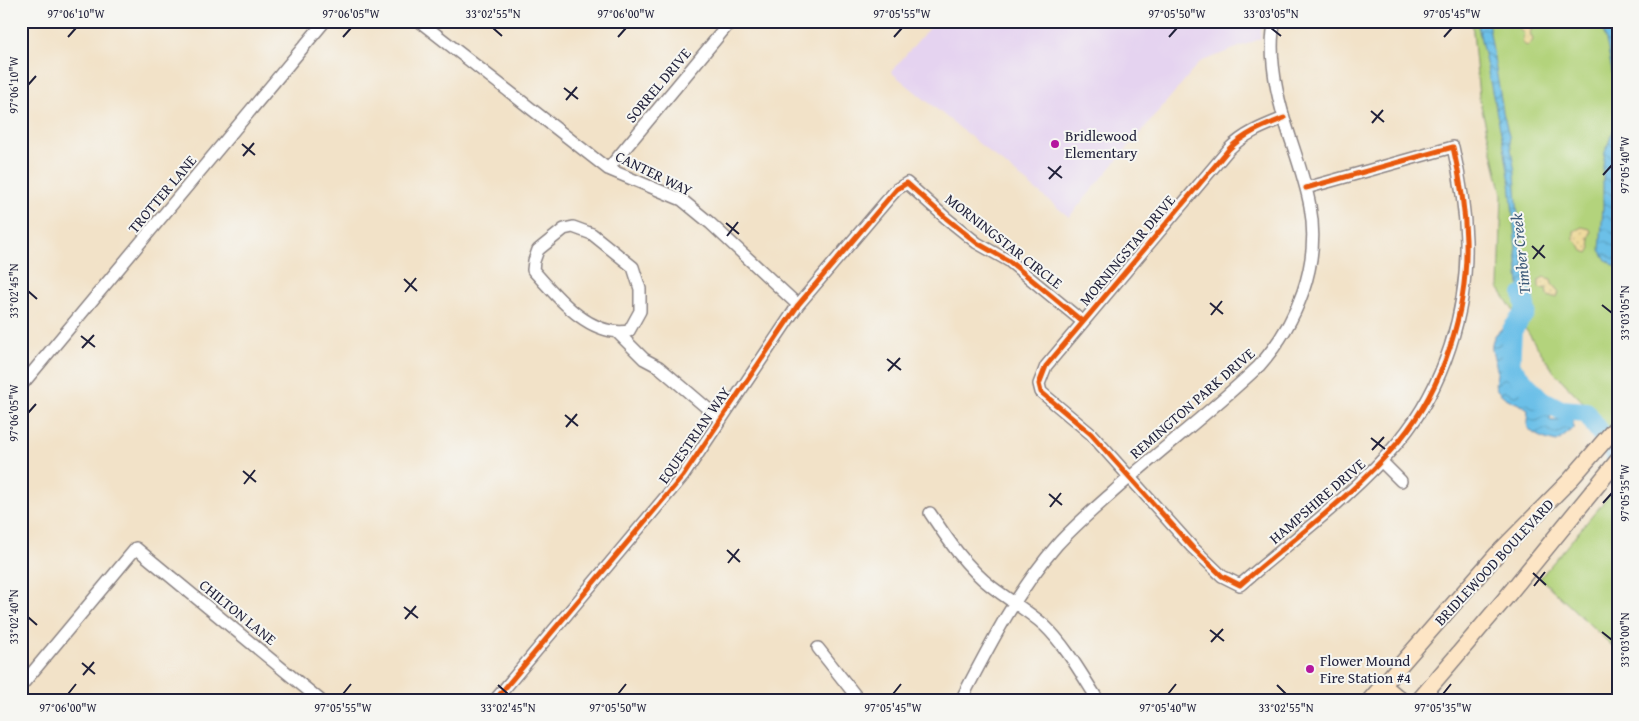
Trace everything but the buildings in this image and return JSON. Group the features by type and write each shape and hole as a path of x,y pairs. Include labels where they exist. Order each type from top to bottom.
{"main road":[{"name":"BRIDLEWOOD BOULEVARD","path":"1370,700 1506,544 1584,464 1618,425"},
{"name":"BRIDLEWOOD BOULEVARD","path":"1419,700 1504,600 1618,460"},
{"path":"1383,685 1401,700"}],"street":[{"name":"TROTTER LANE","path":"21,386 325,21"},
{"name":"CANTER WAY","path":"419,21 608,169 682,200 710,223 798,305"},
{"name":"SORREL DRIVE","path":"608,169 731,21"},
{"name":"REMINGTON PARK DRIVE","path":"961,700 998,629 1043,562 1057,545 1130,478 1242,382 1274,350 1296,313 1308,277 1313,231 1306,188 1284,118 1274,75 1275,21"},
{"name":"MORNINGSTAR DRIVE","path":"1240,585 1222,576 1192,547 1090,434 1041,392 1039,384 1046,366 1236,143 1256,129 1284,118"},
{"name":"HAMPSHIRE DRIVE","path":"1240,585 1358,484 1400,439 1430,393 1454,334 1460,306 1466,241 1459,174 1453,147 1306,188"},
{"name":"MORNINGSTAR CIRCLE","path":"907,182 954,224 977,242 1009,261 1083,322"},
{"name":"EQUESTRIAN WAY","path":"495,700 683,476 798,305 889,198 907,182"},
{"path":"618,333 629,331 640,311 640,289 633,267 592,234 573,228 564,229 538,250 534,262 534,270 560,300 593,326 618,333 644,359 659,367 720,420"},
{"path":"1381,461 1401,481"},
{"path":"930,513 963,559 991,586 1044,626 1054,637 1077,667 1098,700"},
{"name":"CHILTON LANE","path":"21,686 136,548 320,700"},
{"path":"818,648 859,700"}],"shaded area":[{"name":"Bridlewood Elementary","path":"935,21 1262,21 1260,39 1200,62 1069,217 891,72"}],"green space":[{"path":"1472,21 1618,21 1618,438 1554,372 1499,289 1502,194 1479,97"},
{"path":"1618,485 1618,651 1540,578"}],"sand":[{"path":"1520,21 1531,21 1533,25 1530,33 1533,40 1527,46 1522,43 1524,34 1519,29"},
{"path":"1582,227 1590,229 1591,232 1589,237 1591,248 1588,253 1583,251 1574,240 1574,231"},
{"path":"1544,277 1551,279 1552,284 1559,292 1557,297 1550,297 1547,295 1546,288 1541,289 1539,287 1539,280"}],"water":[{"path":"1477,21 1488,21 1515,173 1519,234 1530,303 1527,312 1512,326 1522,373 1518,383 1523,393 1529,396 1533,397 1541,391 1553,400 1559,408 1550,417 1551,421 1570,417 1573,420 1573,429 1557,442 1533,433 1527,422 1528,409 1505,397 1495,386 1497,370 1492,351 1493,340 1501,329 1518,317 1522,312 1523,305 1520,296 1510,182"},
{"path":"1601,21 1618,21 1618,268 1606,260 1600,250 1603,166 1605,152 1616,123 1616,94"}],"waterway":[{"name":"Timber Creek","path":"1523,295 1526,311 1512,330 1510,367 1540,399 1561,410 1586,412 1618,458"}],"cycle path":[{"path":"1284,118 1248,134 1229,149 1046,366 1039,384 1041,392 1091,434 1192,547 1222,576 1240,585 1363,480 1399,441 1415,420 1441,372 1458,320 1463,293 1466,267 1466,240 1462,193 1453,147 1306,188"},
{"path":"495,700 683,476 798,305 897,189 907,183 977,243 1009,261 1083,322"}],"place":[{"name":"Bridlewood Elementary","path":"1055,144"},
{"name":"Flower Mound Fire Station #4","path":"1310,669"}]}
